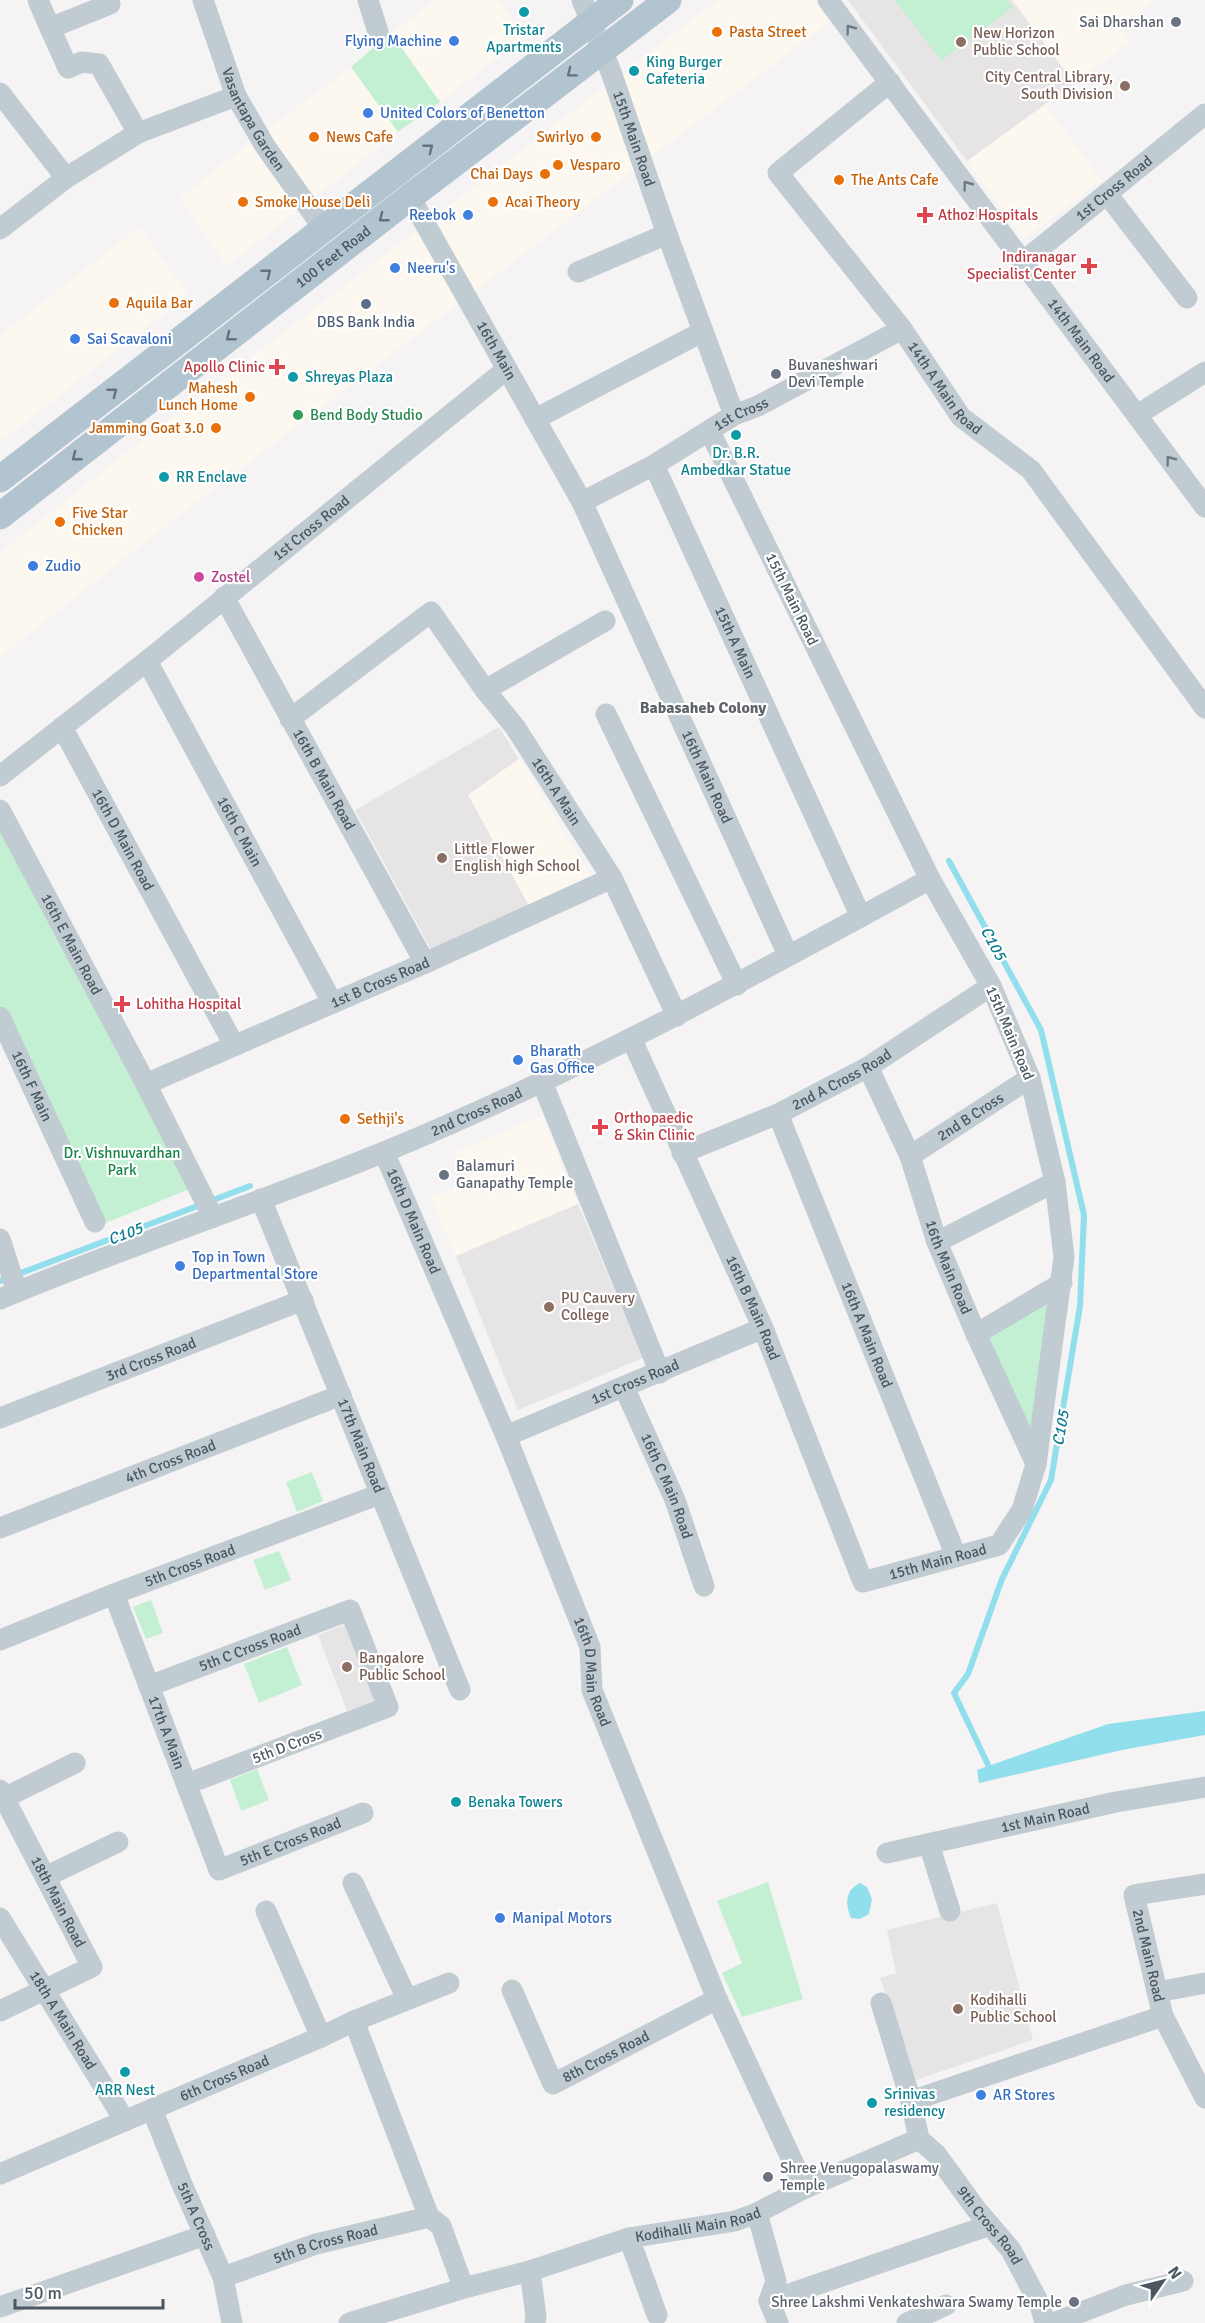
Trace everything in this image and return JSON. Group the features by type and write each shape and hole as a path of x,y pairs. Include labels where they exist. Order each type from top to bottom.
{"main road":[{"name":"100 Feet Road","path":"0,479 324,229 586,12 620,0"},
{"name":"100 Feet Road","path":"0,516 410,197 668,0"}],"street":[{"path":"38,0 68,68 82,62 99,64 138,133"},
{"name":"Vasantapa Garden","path":"203,0 236,96 265,146 324,229"},
{"path":"368,0 378,32"},
{"name":"14th Main Road","path":"828,0 1205,507"},
{"path":"50,28 110,4"},
{"name":"15th Main Road","path":"586,12 611,72 702,332 735,416"},
{"name":"14th A Main Road","path":"890,82 778,173 902,329 961,417 1031,470 1205,708"},
{"path":"0,93 66,178"},
{"path":"0,229 66,178 138,133 236,96"},
{"name":"1st Cross Road","path":"1023,262 1203,120"},
{"path":"1107,194 1187,298"},
{"name":"16th Main","path":"410,197 582,502"},
{"path":"578,272 667,234"},
{"name":"1st Cross","path":"582,502 654,465 735,416 902,329"},
{"path":"535,419 702,332"},
{"name":"1st Cross Road","path":"0,776 147,661 507,369"},
{"path":"1137,415 1205,372"},
{"name":"15th Main Road","path":"710,432 930,879 991,986 1030,1078 1055,1182 1064,1248 1062,1283 1036,1464 1022,1510 999,1545 863,1582"},
{"name":"15th A Main","path":"654,465 861,916"},
{"name":"16th Main Road","path":"582,502 788,955"},
{"name":"16th B Main Road","path":"224,597 425,963"},
{"name":"16th A Main","path":"290,719 431,612 485,690 514,726 612,878 677,1016"},
{"path":"485,690 605,621"},
{"name":"16th C Main","path":"147,661 332,1002"},
{"path":"606,714 736,985"},
{"name":"16th D Main Road","path":"62,727 234,1045"},
{"name":"16th E Main Road","path":"0,810 146,1084 210,1211"},
{"name":"1st B Cross Road","path":"146,1084 425,963 612,878"},
{"name":"2nd Cross Road","path":"11,1291 210,1211 261,1199 384,1152 542,1082 677,1016 930,879"},
{"name":"2nd A Cross Road","path":"682,1153 778,1114 868,1067 991,986"},
{"name":"16th F Main","path":"0,1017 95,1222"},
{"name":"16th B Main Road","path":"631,1038 763,1328 863,1582"},
{"name":"16th Main Road","path":"868,1067 910,1156 937,1242 976,1334 1036,1464"},
{"name":"2nd B Cross","path":"910,1156 1030,1078"},
{"path":"542,1082 660,1373"},
{"name":"16th A Main Road","path":"778,1114 956,1556"},
{"name":"16th D Main Road","path":"384,1152 506,1436 590,1647 592,1690 717,1999 804,2188"},
{"path":"937,1242 1055,1182"},
{"name":"17th Main Road","path":"261,1199 460,1690"},
{"path":"3,1246 11,1291"},
{"path":"976,1334 1062,1283"},
{"name":"3rd Cross Road","path":"0,1418 303,1300"},
{"name":"1st Cross Road","path":"506,1436 763,1328"},
{"name":"16th C Main Road","path":"624,1387 675,1500 704,1586"},
{"name":"4th Cross Road","path":"0,1528 341,1395"},
{"name":"5th Cross Road","path":"0,1640 114,1594 380,1494"},
{"name":"17th A Main","path":"114,1594 219,1870"},
{"name":"5th C Cross Road","path":"149,1686 350,1610 388,1707"},
{"name":"5th D Cross","path":"187,1784 388,1707"},
{"path":"2,1794 75,1762"},
{"name":"1st Main Road","path":"887,1853 1116,1802 1205,1787"},
{"name":"18th Main Road","path":"2,1794 92,1967 44,1989"},
{"name":"5th E Cross Road","path":"219,1870 363,1813"},
{"path":"45,1877 118,1842"},
{"path":"929,1844 950,1911"},
{"path":"353,1883 407,1999"},
{"name":"2nd Main Road","path":"1205,1884 1134,1895 1163,2016 1200,2078 1205,2098"},
{"path":"266,1911 321,2037"},
{"name":"18th A Main Road","path":"0,1918 125,2121"},
{"name":"6th Cross Road","path":"0,2174 321,2037 354,2020 449,1983"},
{"path":"1157,1992 1205,1983"},
{"path":"0,2011 44,1989"},
{"name":"8th Cross Road","path":"512,1990 553,2084 717,1999"},
{"path":"881,2003 911,2101 919,2139"},
{"path":"911,2101 1163,2016"},
{"path":"354,2020 429,2217 441,2226 461,2281 468,2287"},
{"name":"5th A Cross","path":"152,2109 223,2277 232,2323"},
{"name":"Kodihalli Main Road","path":"349,2323 530,2271 629,2238 735,2221 757,2213 804,2188 919,2139"},
{"name":"9th Cross Road","path":"919,2139 936,2154 1011,2250 1040,2306 1045,2323"},
{"path":"757,2213 776,2281 769,2301 778,2323"},
{"name":"5th B Cross Road","path":"223,2277 316,2244 429,2217"},
{"path":"769,2301 990,2225"},
{"path":"0,2307 205,2235"},
{"path":"629,2238 657,2315"},
{"path":"530,2271 535,2323"},
{"path":"1053,2323 1126,2295 1183,2281"},
{"path":"907,2323 946,2305"}],"shaded area":[{"path":"436,0 498,0 524,36 440,102 391,33"},
{"path":"718,0 814,0 830,21 165,526 0,657 0,553 116,461"},
{"name":"New Horizon Public School","path":"848,0 1012,0 1074,83 967,161"},
{"path":"1012,0 1156,0 1119,27 1130,42 1074,83"},
{"path":"351,67 398,132 227,266 180,198"},
{"path":"1045,105 1101,180 1023,239 967,161"},
{"path":"139,227 188,295 0,442 0,336"},
{"name":"Little Flower English high School","path":"499,727 519,759 468,795 529,906 432,951 355,810"},
{"path":"519,759 592,877 529,906 468,795"},
{"path":"541,1116 578,1204 456,1256 431,1198 469,1182 456,1152"},
{"name":"PU Cauvery College","path":"578,1204 643,1358 518,1410 456,1256"},
{"name":"Bangalore Public School","path":"346,1624 376,1700 347,1711 318,1635"},
{"name":"Kodihalli Public School","path":"997,1903 1033,2040 916,2080 880,1978 896,1973 887,1930"}],"green space":[{"path":"895,0 1007,0 1013,7 941,61"},
{"path":"391,33 440,102 398,132 351,67"},
{"name":"Dr. Vishnuvardhan Park","path":"0,823 190,1189 98,1226 0,1004"},
{"path":"1051,1298 1029,1451 982,1338"},
{"path":"312,1472 323,1501 297,1512 286,1482"},
{"path":"279,1551 291,1580 265,1590 253,1560"},
{"path":"151,1600 163,1633 146,1639 133,1607"},
{"path":"287,1647 302,1685 259,1703 244,1664"},
{"path":"257,1769 269,1800 241,1811 230,1780"},
{"path":"768,1882 803,1999 742,2017 722,1973 742,1963 717,1901"}],"water":[{"path":"1205,1711 1205,1735 1122,1750 979,1783 977,1770 1108,1724"},
{"path":"860,1883 867,1887 872,1899 869,1914 860,1919 851,1918 848,1908 849,1893"}],"waterway":[{"name":"C105","path":"949,861 1041,1030 1084,1215 1080,1306 1051,1480 1002,1579 968,1674 954,1693 991,1771"},
{"name":"C105","path":"0,1281 250,1186"}],"place":[{"name":"Tristar Apartments","path":"524,12"},
{"name":"Sai Dharshan","path":"1176,22"},
{"name":"Pasta Street","path":"717,32"},
{"name":"Flying Machine","path":"454,41"},
{"name":"New Horizon Public School","path":"961,42"},
{"name":"King Burger Cafeteria","path":"634,71"},
{"name":"City Central Library, South Division","path":"1125,86"},
{"name":"United Colors of Benetton","path":"368,113"},
{"name":"News Cafe","path":"314,137"},
{"name":"Swirlyo","path":"596,137"},
{"name":"Vesparo","path":"558,165"},
{"name":"Chai Days","path":"545,174"},
{"name":"The Ants Cafe","path":"839,180"},
{"name":"Smoke House Deli","path":"243,202"},
{"name":"Acai Theory","path":"493,202"},
{"name":"Reebok","path":"468,215"},
{"name":"Athoz Hospitals","path":"925,215"},
{"name":"Indiranagar Specialist Center","path":"1089,266"},
{"name":"Neeru's","path":"395,268"},
{"name":"Aquila Bar","path":"114,303"},
{"name":"DBS Bank India","path":"366,304"},
{"name":"Sai Scavaloni","path":"75,339"},
{"name":"Apollo Clinic","path":"277,367"},
{"name":"Buvaneshwari Devi Temple","path":"776,374"},
{"name":"Shreyas Plaza","path":"293,377"},
{"name":"Mahesh Lunch Home","path":"250,397"},
{"name":"Bend Body Studio","path":"298,415"},
{"name":"Jamming Goat 3.0","path":"216,428"},
{"name":"Dr. B.R. Ambedkar Statue","path":"736,435"},
{"name":"RR Enclave","path":"164,477"},
{"name":"Five Star Chicken","path":"60,522"},
{"name":"Zudio","path":"33,566"},
{"name":"Zostel","path":"199,577"},
{"name":"Little Flower English high School","path":"442,858"},
{"name":"Lohitha Hospital","path":"122,1004"},
{"name":"Bharath Gas Office","path":"518,1060"},
{"name":"Sethji's","path":"345,1119"},
{"name":"Orthopaedic & Skin Clinic","path":"600,1127"},
{"name":"Balamuri Ganapathy Temple","path":"444,1175"},
{"name":"Top in Town Departmental Store","path":"180,1266"},
{"name":"PU Cauvery College","path":"549,1307"},
{"name":"Bangalore Public School","path":"347,1667"},
{"name":"Benaka Towers","path":"456,1802"},
{"name":"Manipal Motors","path":"500,1918"},
{"name":"Kodihalli Public School","path":"958,2009"},
{"name":"ARR Nest","path":"125,2072"},
{"name":"AR Stores","path":"981,2095"},
{"name":"Srinivas residency","path":"872,2103"},
{"name":"Shree Venugopalaswamy Temple","path":"768,2177"},
{"name":"Shree Lakshmi Venkateshwara Swamy Temple","path":"1074,2302"}],"district":[{"name":"Babasaheb Colony","path":"703,707"}]}
